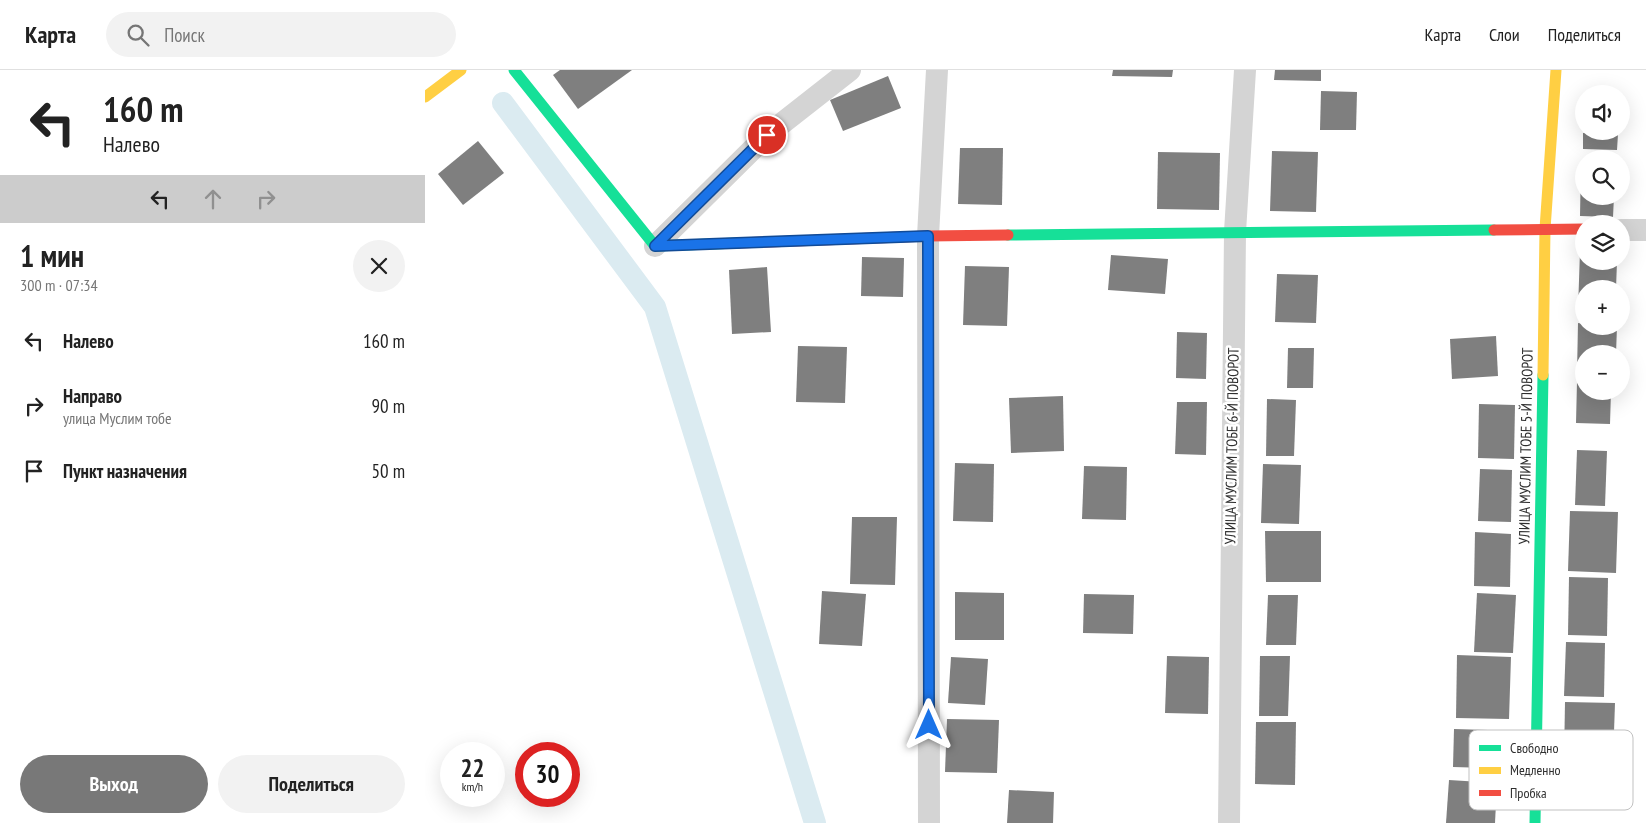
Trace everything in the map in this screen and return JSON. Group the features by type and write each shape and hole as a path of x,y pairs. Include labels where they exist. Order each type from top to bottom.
{"street":[{"path":"425,97 461,70"},
{"path":"514,70 655,246"},
{"path":"655,246 767,135 850,70"},
{"path":"929,823 928,236 937,70"},
{"name":"УЛИЦА МУСЛИМ ТОБЕ 6-Й ПОВОРОТ","path":"1229,823 1235,232 1245,70"},
{"name":"УЛИЦА МУСЛИМ ТОБЕ 5-Й ПОВОРОТ","path":"1537,730 1545,229 1556,70"},
{"path":"655,246 928,236 1575,229"},
{"path":"1630,230 1646,230"},
{"name":"УЛИЦА МУСЛИМ ТОБЕ 5-Й ПОВОРОТ","path":"1535,810 1535,823"}],"building":[{"path":"560,70 632,70 578,109 553,75"},
{"path":"1113,70 1173,70 1172,77 1112,76"},
{"path":"1275,70 1321,70 1321,81 1274,80"},
{"path":"888,76 901,108 843,131 830,100"},
{"path":"1321,91 1357,92 1356,130 1320,130"},
{"path":"1583,140 1618,140 1617,150 1583,149"},
{"path":"478,141 504,173 463,205 438,174"},
{"path":"960,148 1003,148 1002,205 958,204"},
{"path":"1272,151 1318,152 1316,212 1270,211"},
{"path":"1158,152 1220,153 1219,210 1157,209"},
{"path":"1580,205 1614,205 1613,215 1580,215"},
{"path":"1111,255 1168,259 1165,294 1108,290"},
{"path":"862,257 904,258 903,297 861,296"},
{"path":"965,266 1009,267 1007,326 963,325"},
{"path":"767,267 771,332 732,334 729,270"},
{"path":"1579,270 1617,270 1616,280 1579,280"},
{"path":"1277,274 1318,275 1316,323 1275,322"},
{"path":"1177,332 1207,333 1206,379 1176,378"},
{"path":"1578,335 1617,335 1616,345 1578,345"},
{"path":"1496,336 1498,376 1452,379 1450,339"},
{"path":"798,346 847,347 845,403 796,402"},
{"path":"1288,348 1314,348 1313,388 1287,388"},
{"path":"1063,396 1064,451 1011,453 1009,398"},
{"path":"1267,399 1296,400 1294,456 1266,456"},
{"path":"1577,400 1611,400 1610,424 1576,423"},
{"path":"1177,402 1207,402 1206,455 1175,454"},
{"path":"1479,404 1515,405 1514,459 1478,458"},
{"path":"1577,450 1607,451 1605,506 1575,505"},
{"path":"955,463 994,464 993,522 953,521"},
{"path":"1263,464 1301,465 1299,524 1261,523"},
{"path":"1084,466 1127,467 1126,520 1082,519"},
{"path":"1480,469 1512,470 1511,522 1478,521"},
{"path":"1570,511 1618,512 1616,573 1568,571"},
{"path":"852,517 897,517 895,585 850,584"},
{"path":"1265,531 1321,531 1321,582 1266,582"},
{"path":"1475,532 1511,534 1510,587 1474,586"},
{"path":"1569,577 1608,578 1607,636 1568,635"},
{"path":"822,591 866,594 862,646 819,644"},
{"path":"955,592 1004,593 1004,640 955,640"},
{"path":"1477,593 1516,595 1513,653 1474,652"},
{"path":"1084,594 1134,595 1133,634 1083,633"},
{"path":"1268,595 1298,595 1296,645 1266,645"},
{"path":"1566,642 1605,643 1604,697 1564,696"},
{"path":"1457,655 1511,657 1509,719 1456,718"},
{"path":"1167,656 1209,657 1208,714 1165,713"},
{"path":"1260,656 1290,656 1288,716 1259,716"},
{"path":"951,657 988,659 985,705 948,703"},
{"path":"1565,702 1615,703 1614,730 1565,730"},
{"path":"947,719 999,720 997,773 945,772"},
{"path":"1256,722 1296,722 1295,785 1255,784"},
{"path":"1454,729 1488,730 1469,730 1469,767 1453,767"},
{"path":"1449,780 1469,781 1469,810 1496,810 1495,823 1446,823"},
{"path":"1009,790 1054,792 1053,823 1007,823"}],"waterway":[{"path":"503,103 655,307 815,823"}],"traffic: fast":[{"path":"514,70 655,246 739,243"},
{"path":"1008,235 1494,230"},
{"path":"1537,730 1543,375"},
{"path":"1535,810 1535,823"}],"traffic: slow":[{"path":"425,97 461,70"},
{"path":"1543,375 1545,229 1556,70"}],"traffic: jam":[{"path":"1494,230 1575,229"},
{"path":"739,243 1008,235"}],"route":[{"path":"767,135 655,246 928,236 929,725"}]}
